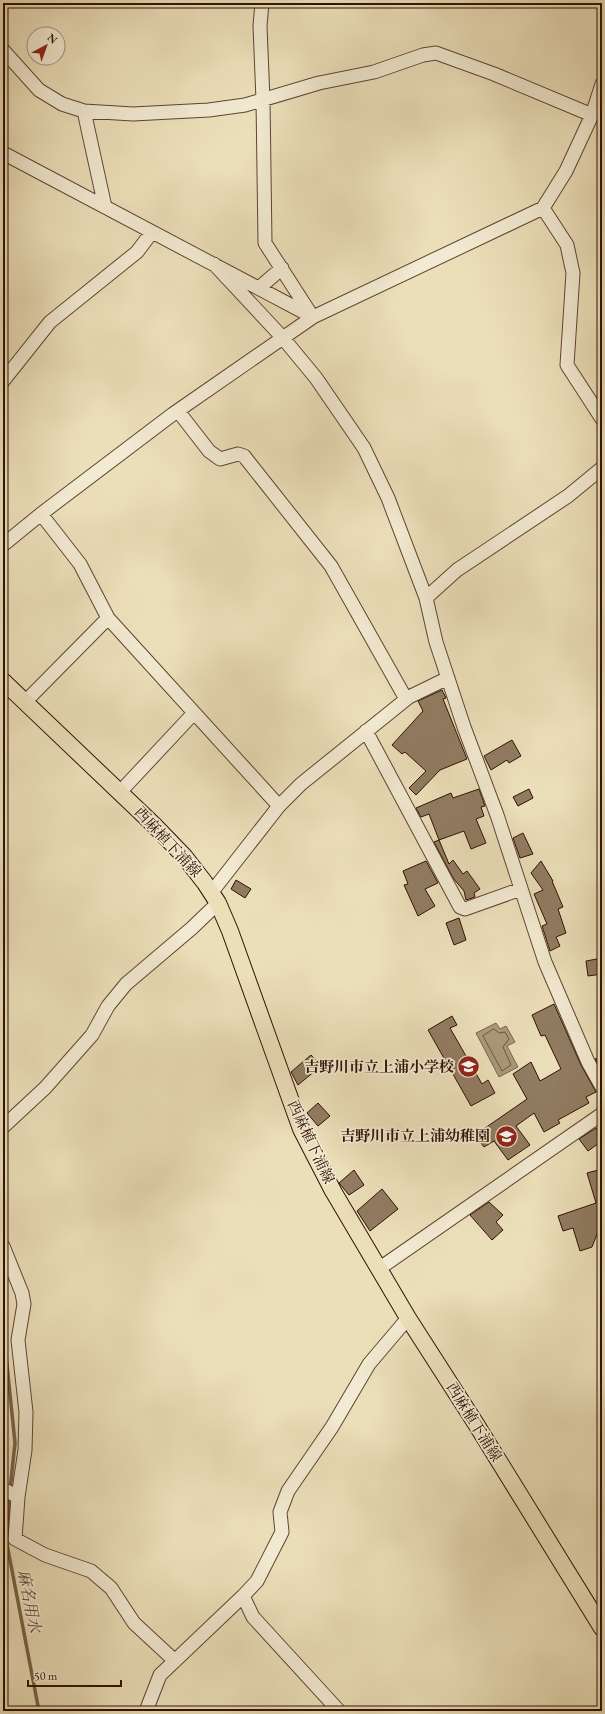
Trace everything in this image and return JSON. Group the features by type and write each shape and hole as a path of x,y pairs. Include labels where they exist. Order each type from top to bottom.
{"main road":[{"name":"西麻植下浦線","path":"3,681 120,792 184,856 215,898 230,931 301,1129 333,1191 380,1268 408,1318 476,1424 602,1628"}],"street":[{"path":"262,3 260,26 263,100 265,243 313,317"},
{"path":"3,50 39,90 62,104 84,112 133,114 209,110 245,105 319,82 374,72 423,54 436,53 596,111"},
{"path":"3,545 41,514 178,411 313,317 543,208 566,171 596,111 602,84"},
{"path":"84,112 105,207"},
{"path":"3,153 313,317"},
{"path":"543,208 567,245 572,273 567,365 602,419"},
{"path":"3,381 50,322 137,252 152,232"},
{"path":"214,264 283,338 316,378 364,448 388,498 426,598 436,642 464,726 497,815 548,970 588,1062 602,1087"},
{"path":"259,288 282,268"},
{"path":"178,411 209,451 220,459 238,454 244,456 270,488 331,566 406,699"},
{"path":"426,598 457,570 568,496 602,468"},
{"path":"41,514 80,564 108,618 278,806"},
{"path":"25,702 108,618"},
{"path":"3,1127 45,1088 92,1035 108,1006 126,984 192,928 215,898 278,806 301,784 406,699 448,678"},
{"path":"120,792 194,714"},
{"path":"366,731 460,907 465,909 521,889"},
{"path":"380,1268 602,1114"},
{"path":"3,1246 22,1293 24,1304 18,1340 26,1412 26,1427 25,1450 18,1497 15,1539 45,1555 91,1571 111,1588 134,1623 175,1661"},
{"path":"146,1711 160,1675 257,1581 282,1532 280,1512 288,1492 332,1426 369,1364 408,1318"},
{"path":"3,1489 18,1497"},
{"path":"243,1596 253,1617 339,1711"}],"water":[{"path":"496,1023 500,1029 506,1026 515,1042 507,1046 518,1067 499,1077 476,1033"}],"building":[{"path":"442,690 446,698 443,699 467,759 440,770 416,795 409,788 426,771 405,752 402,754 392,745 423,711 418,701"},
{"path":"512,740 521,756 509,763 507,760 491,770 484,756"},
{"path":"479,789 485,806 481,807 484,816 476,819 486,843 471,849 464,831 439,840 429,814 421,817 416,808 451,793 453,798"},
{"path":"529,789 533,798 518,806 513,797"},
{"path":"523,833 533,854 520,858 513,838"},
{"path":"439,840 449,864 453,860 463,874 467,871 480,889 474,893 475,897 466,900 464,891 453,878 434,842"},
{"path":"426,861 438,883 425,889 435,906 418,916 404,885 408,884 403,871"},
{"path":"541,861 553,881 563,907 558,909 566,933 556,937 560,946 550,951 542,926 547,924 534,894 543,890 531,873"},
{"path":"236,880 251,889 245,898 231,889"},
{"path":"459,918 466,940 454,945 446,923"},
{"path":"602,958 602,974 588,976 586,961"},
{"path":"554,1004 581,1065 596,1092 586,1097 589,1103 558,1120 560,1123 544,1132 534,1113 516,1126 530,1145 508,1160 494,1141 484,1147 475,1135 527,1099 513,1074 531,1062 540,1081 561,1069 545,1035 541,1036 532,1015"},
{"path":"452,1016 457,1025 450,1028 482,1084 488,1080 495,1093 471,1106 428,1030"},
{"path":"311,1055 321,1066 298,1085 291,1072"},
{"path":"602,1056 602,1071 595,1059"},
{"path":"318,1103 330,1116 318,1126 307,1113"},
{"path":"596,1128 602,1137 602,1141 588,1151 579,1139"},
{"path":"602,1169 602,1221 592,1247 580,1251 573,1228 563,1231 558,1216 596,1203 587,1173"},
{"path":"354,1170 364,1185 349,1195 339,1183"},
{"path":"382,1189 398,1209 370,1231 357,1211"},
{"path":"489,1202 503,1215 496,1222 503,1230 492,1240 470,1215"}],"waterway":[{"name":"麻名用水","path":"3,1326 15,1443 10,1490"},
{"name":"麻名用水","path":"10,1496 6,1539 38,1706 41,1711"}],"place":[{"name":"吉野川市立上浦小学校","path":"469,1067"},
{"name":"吉野川市立上浦幼稚園","path":"506,1136"}]}
